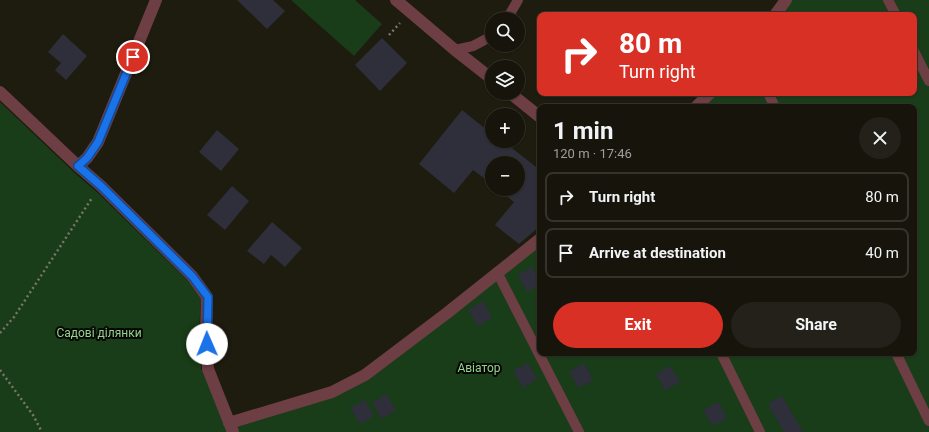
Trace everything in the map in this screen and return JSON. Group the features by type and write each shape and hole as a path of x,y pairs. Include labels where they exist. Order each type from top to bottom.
{"street":[{"path":"78,166 87,158 98,142 156,0"},
{"path":"396,0 485,74"},
{"path":"777,12 786,0"},
{"path":"0,92 101,186 192,276 208,297 206,332 208,369 231,428 332,392 365,375 447,313 537,241"},
{"path":"699,104 707,96"},
{"path":"519,100 537,115"}],"lane":[{"path":"512,12 518,0"},
{"path":"888,0 894,12"},
{"path":"455,50 473,46 485,40"},
{"path":"917,57 929,81"},
{"path":"497,272 537,350"},
{"path":"540,356 579,432"},
{"path":"722,356 760,432"},
{"path":"897,356 929,421"}],"path":[{"path":"0,333 14,317 101,186"},
{"path":"0,370 33,415 42,432"}],"green space":[{"path":"291,0 355,0 382,24 354,56"},
{"path":"786,0 929,0 929,432 0,432 0,102 98,193 188,281 201,299 199,331 201,370 208,369 229,423 332,392 537,241 537,356 917,356 917,104 699,104 707,96 917,96 917,12 777,12"}],"building":[{"path":"237,0 273,0 285,11 267,29"},
{"path":"63,34 87,56 66,80 55,70 61,63 48,52"},
{"path":"382,38 407,63 380,91 355,65"},
{"path":"462,110 485,128 485,148 512,148 522,156 485,156 485,179 473,170 454,193 419,164"},
{"path":"217,130 239,149 221,171 199,152"},
{"path":"525,158 537,168 537,229 519,244 495,225 514,202 507,196 525,196"},
{"path":"232,186 249,201 225,230 207,215"},
{"path":"272,222 302,248 285,267 271,255 264,264 247,251"},
{"path":"532,267 537,276 537,286 527,292 518,275"},
{"path":"483,301 492,318 478,326 468,310"},
{"path":"528,363 537,379 523,388 513,371"},
{"path":"584,363 593,380 579,388 569,372"},
{"path":"670,366 680,382 665,390 656,374"},
{"path":"386,394 396,410 382,419 372,403"},
{"path":"782,396 803,432 784,432 768,404"},
{"path":"365,400 374,416 360,424 350,408"},
{"path":"718,402 727,418 713,426 703,410"}],"route":[{"path":"133,57 98,142 87,158 78,166 101,186 192,276 208,297 206,332 207,344"}],"park label":[{"name":"Садові ділянки","path":"99,333"},
{"name":"Авіатор","path":"479,368"}]}
